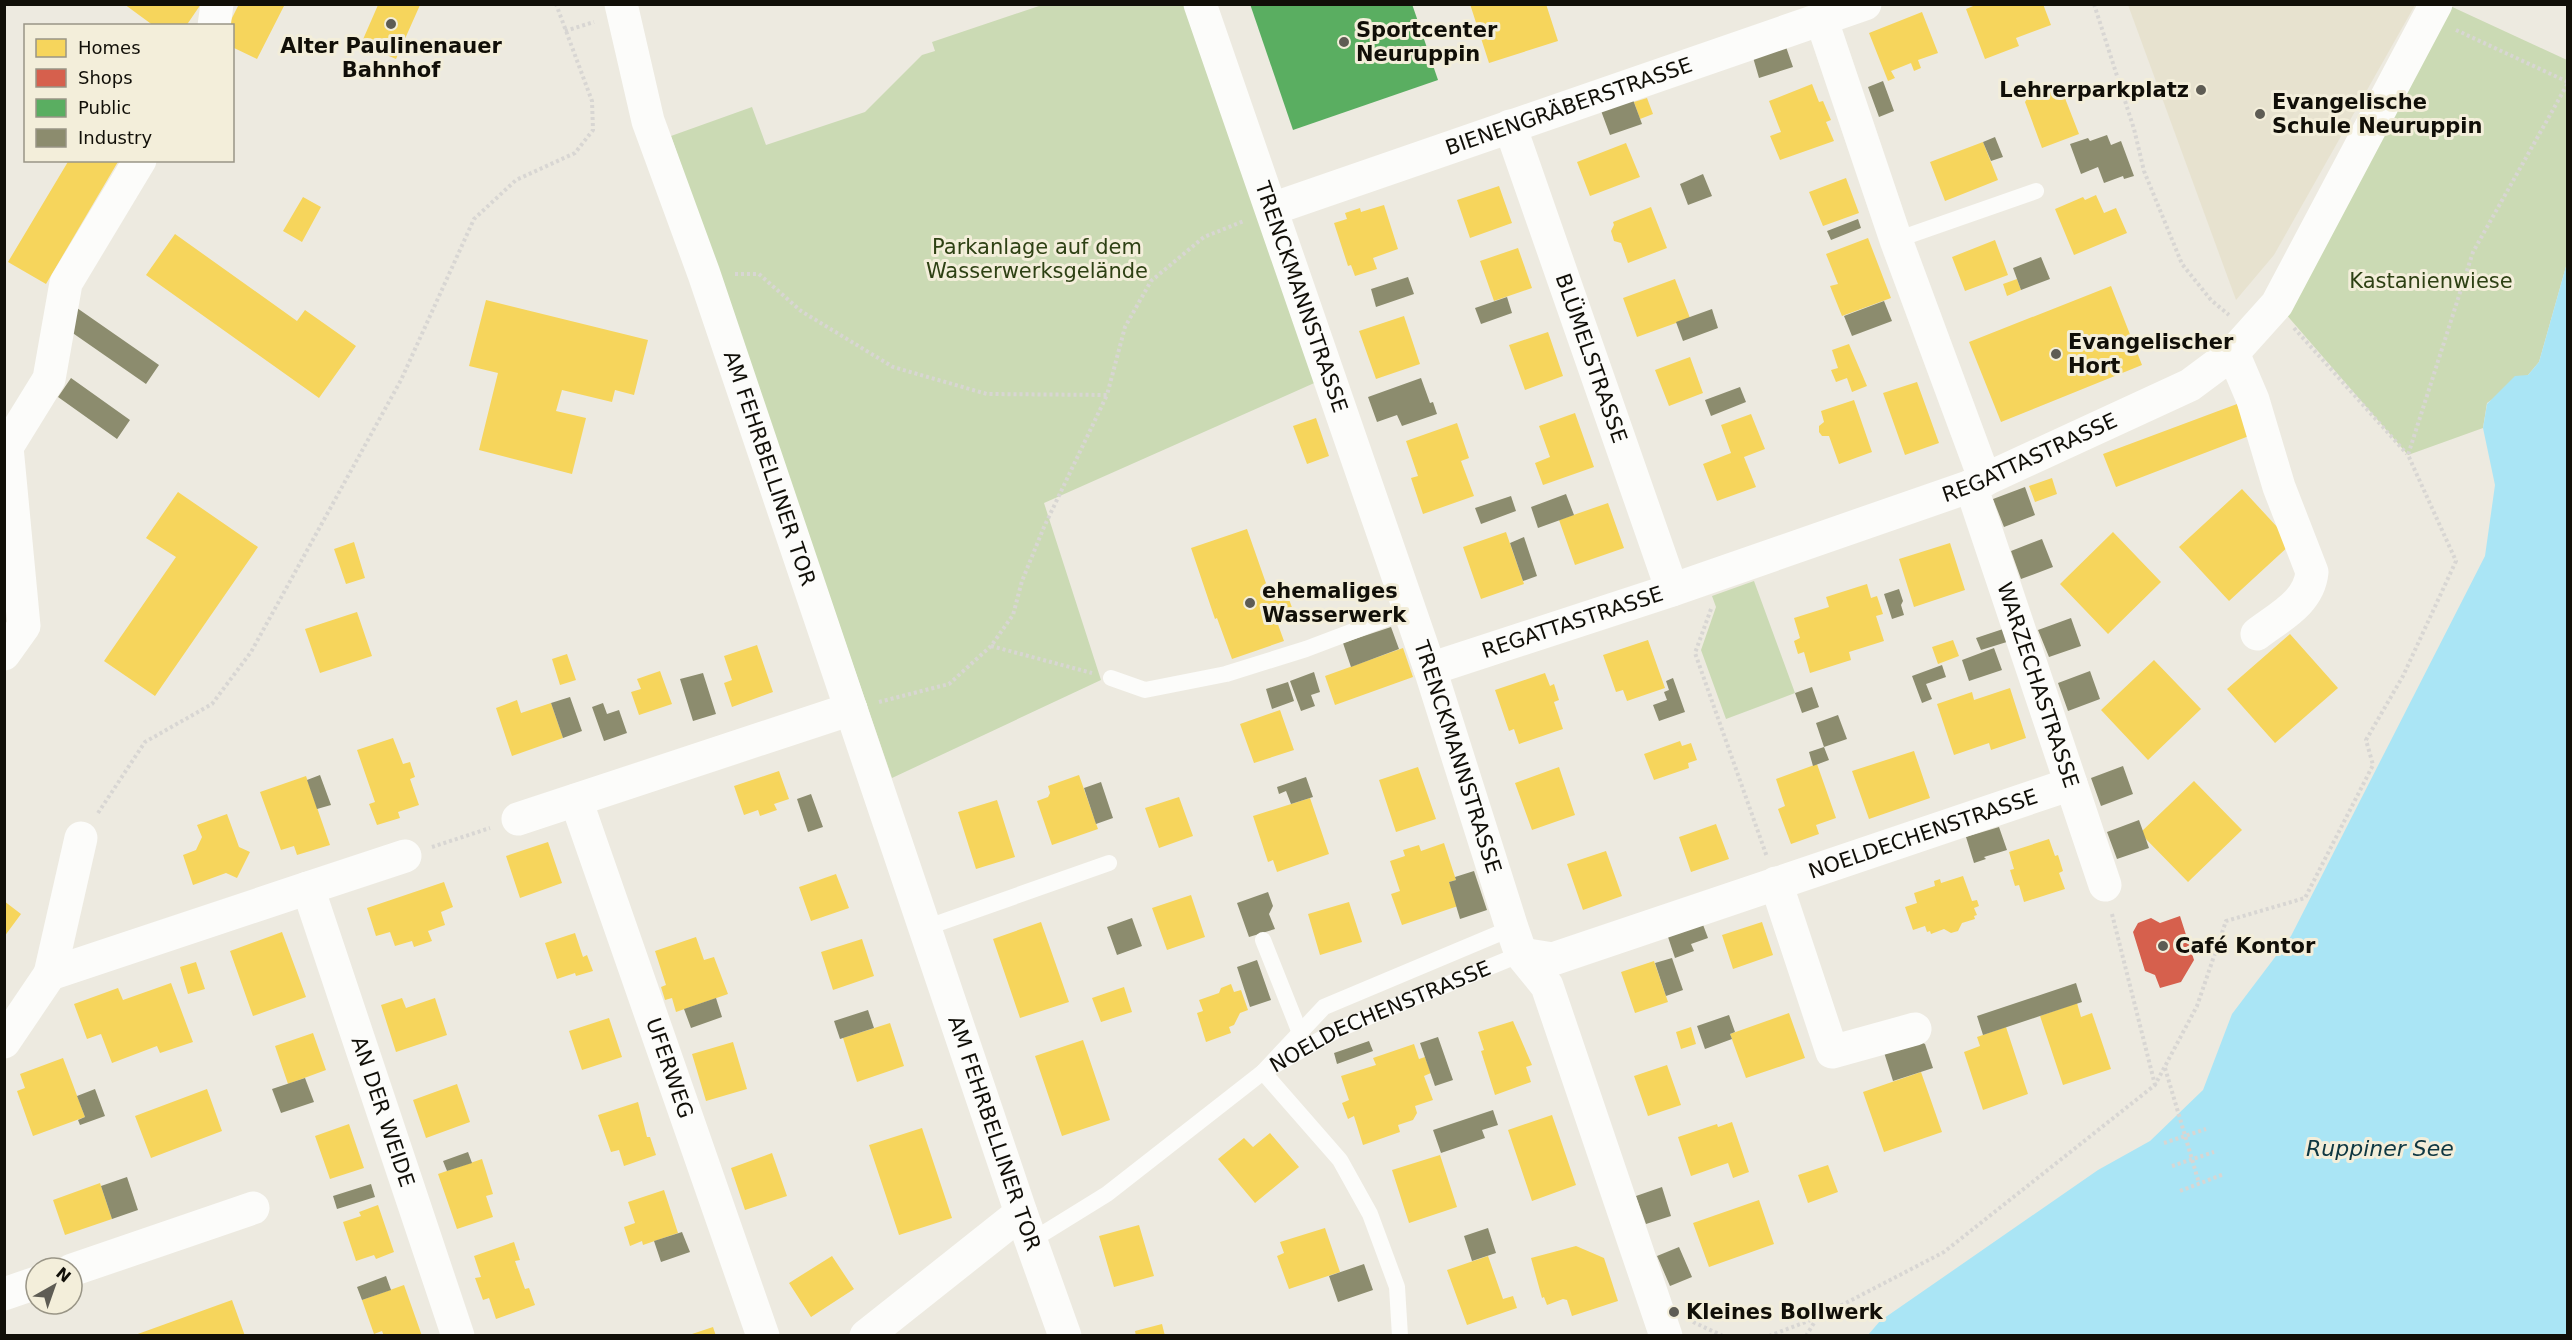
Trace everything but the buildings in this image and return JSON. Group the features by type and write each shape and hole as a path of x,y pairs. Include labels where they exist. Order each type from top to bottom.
{"street":[{"path":"214,24 217,4"},
{"name":"AM FEHRBELLINER TOR","path":"621,4 648,121 704,274 1026,1227 1065,1335"},
{"name":"TRENCKMANNSTRASSE","path":"1200,4 1430,669 1517,941 1547,986 1666,1335"},
{"name":"BIENENGRÄBERSTRASSE","path":"1272,209 1822,21 1864,4"},
{"name":"REGATTASTRASSE","path":"1430,669 1704,580 1978,483 2190,385 2242,343 2274,307 2432,11"},
{"name":"WARZECHASTRASSE","path":"1822,21 1978,483 2071,784 2105,885"},
{"name":"BLÜMELSTRASSE","path":"1510,126 1672,590"},
{"path":"4,654 24,626 6,446 49,379 66,284 139,162"},
{"path":"2242,343 2253,400 2279,487 2312,572 2311,584 2304,598 2257,634"},
{"path":"518,819 851,709"},
{"name":"NOELDECHENSTRASSE","path":"1517,941 1553,959 2071,784"},
{"name":"UFERWEG","path":"576,800 763,1335"},
{"path":"4,1042 50,974 81,838"},
{"path":"50,974 405,856"},
{"path":"1776,883 1832,1053 1915,1029"},
{"name":"AN DER WEIDE","path":"308,888 458,1335"},
{"path":"84,1266 253,1208"},
{"path":"866,1335 1026,1227"},
{"path":"4,1294 24,1287"}],"lane":[{"path":"1896,240 2036,191"},
{"path":"1111,678 1145,690 1226,674 1306,649 1408,610"},
{"path":"926,928 1109,863"},
{"path":"1263,939 1300,1033"},
{"name":"NOELDECHENSTRASSE","path":"1263,1072 1324,1007 1517,941"},
{"name":"NOELDECHENSTRASSE","path":"1263,1072 1337,1030 1517,941"},
{"path":"1026,1227 1107,1194 1263,1072 1340,1160 1370,1214 1397,1287 1400,1335"}],"path":[{"path":"81,838 145,742 212,704 251,652 401,380 474,219 516,180 576,153 593,130 592,101 556,4"},
{"path":"2094,4 2134,129 2144,171 2182,264 2242,343"},
{"path":"2408,455 2473,252 2568,83 2432,11"},
{"path":"851,709 949,684 991,646 1013,615 1022,581 1044,527 1107,395 1125,327 1151,281 1204,237 1272,209"},
{"path":"704,274 759,274 801,311 893,367 987,394 1107,395"},
{"path":"1769,1335 1817,1318 1944,1252 2155,1085 2197,1006 2226,921 2305,898 2373,765 2366,740 2403,676 2456,561 2408,455 2274,307"},
{"path":"1704,580 1712,607 1695,653 1776,883"},
{"path":"991,646 1111,678"},
{"path":"405,856 518,819"},
{"path":"2105,885 2155,1085"},
{"path":"2164,1068 2199,1184"},
{"path":"2164,1143 2206,1129"},
{"path":"2172,1166 2214,1152"},
{"path":"2180,1191 2224,1174"},
{"path":"1806,1335 1817,1318"}],"shaded area":[{"name":"Evangelische Schule Neuruppin","path":"2128,5 2415,5 2274,255 2236,300"}],"green space":[{"name":"Parkanlage auf dem Wasserwerksgelände","path":"1042,5 1188,5 1321,380 1044,503 1101,680 892,778 671,136 752,107 766,145 865,112 922,55 935,51 932,42"},
{"name":"Kastanienwiese","path":"2448,5 2567,60 2567,263 2539,362 2528,375 2487,403 2483,428 2408,455 2277,304"},
{"path":"1754,581 1795,693 1726,719 1701,650 1716,607 1712,596"}],"water":[{"name":"Ruppiner See","path":"2567,263 2567,1335 1868,1335 1880,1321 2098,1170 2150,1141 2203,1090 2232,1014 2291,936 2485,556 2495,485 2483,428 2487,404 2515,376 2528,375 2539,362"}],"place":[{"name":"Alter Paulinenauer Bahnhof","path":"391,24"},
{"name":"Sportcenter Neuruppin","path":"1344,42"},
{"name":"Lehrerparkplatz","path":"2201,90"},
{"name":"Evangelische Schule Neuruppin","path":"2260,114"},
{"name":"Evangelischer Hort","path":"2056,354"},
{"name":"ehemaliges Wasserwerk","path":"1250,603"},
{"name":"Café Kontor","path":"2163,946"},
{"name":"Kleines Bollwerk","path":"1674,1312"}]}
